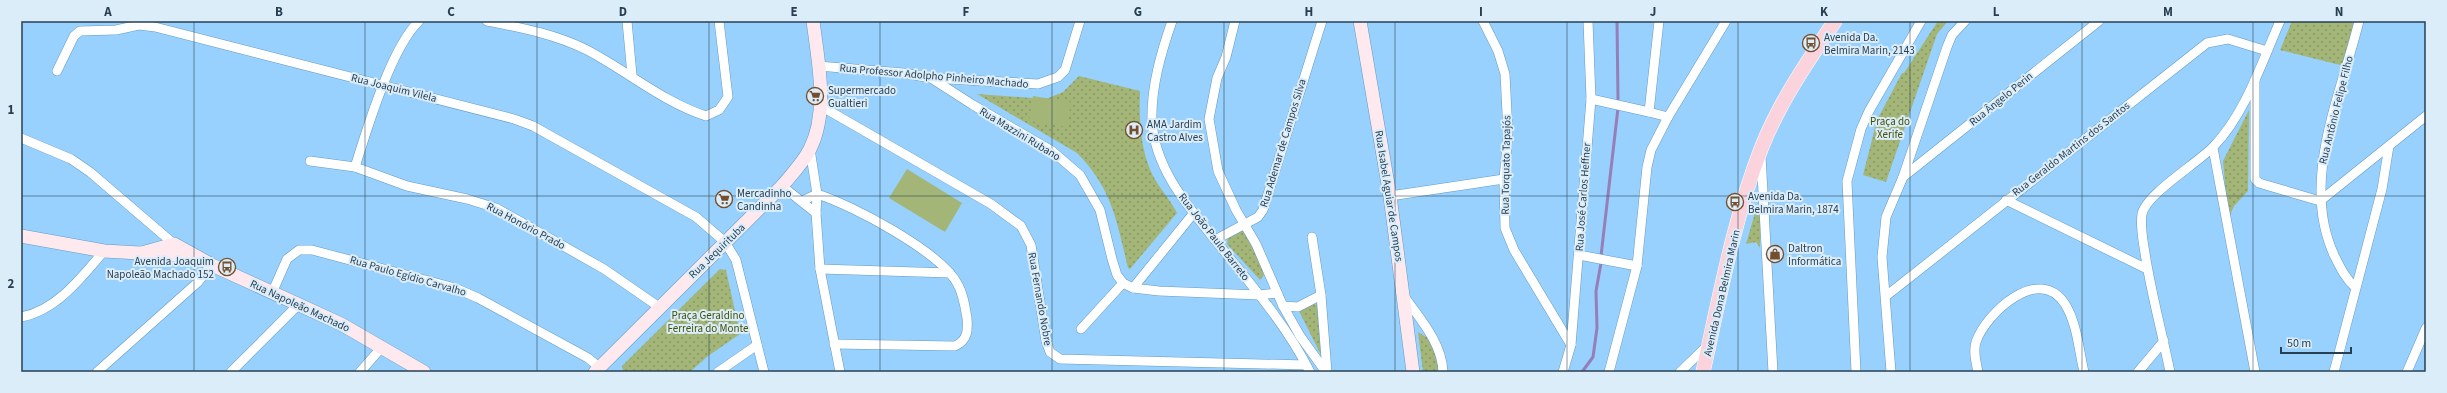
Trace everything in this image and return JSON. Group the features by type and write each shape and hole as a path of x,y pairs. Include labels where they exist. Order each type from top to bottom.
{"main road":[{"name":"Rua Jequirituba","path":"599,370 658,308 782,186 804,160 810,149 818,122 819,105 818,66 812,21"},
{"name":"Rua Isabel Aguiar de Campos","path":"1360,21 1390,196 1413,372"},
{"name":"Avenida Dona Belmira Marin","path":"1703,372 1734,237 1761,150 1787,95 1835,21"},
{"path":"21,236 104,251 196,256"},
{"path":"138,254 174,244"},
{"name":"Rua Napoleão Machado","path":"174,244 212,265 341,324 424,372"}],"street":[{"path":"355,167 384,84 400,52 419,21"},
{"path":"488,21 549,35 586,50 632,75 683,107 706,116 719,110 728,97 719,21"},
{"path":"627,21 632,75"},
{"name":"Rua Professor Adolpho Pinheiro Machado","path":"818,66 931,78 1038,84 1049,82 1058,77 1065,70 1080,21"},
{"name":"Rua João Paulo Barreto","path":"1172,21 1163,48 1153,95 1152,122 1158,154 1194,214 1259,295 1308,368"},
{"name":"Rua João Paulo Barreto","path":"1235,21 1211,98 1209,119 1218,171 1245,223 1283,306 1300,336 1327,372"},
{"name":"Rua Ademar de Campos Silva","path":"1215,240 1258,217 1264,210 1322,21"},
{"name":"Rua Torquato Tapajós","path":"1483,21 1498,51 1506,74 1508,132 1504,179 1504,217 1509,239 1571,345"},
{"path":"1580,21 1587,33"},
{"name":"Rua José Carlos Heffner","path":"1563,372 1571,345 1591,99 1587,33 1588,21"},
{"path":"1649,112 1659,21"},
{"path":"1609,372 1637,266 1647,167 1651,150 1668,117 1726,21"},
{"path":"1856,372 1847,181 1861,129 1869,111 1921,21"},
{"path":"1890,372 1886,296 1882,257 1883,235 1891,203 1903,177 1947,47 1952,35 1965,21"},
{"name":"Rua Ângelo Perin","path":"1903,177 2099,21"},
{"path":"2170,372 2147,269 2141,225 2142,212 2156,194 2213,148 2232,124 2280,21"},
{"name":"Rua Antônio Felipe Filho","path":"2356,287 2345,275 2328,242 2322,220 2320,201 2323,159 2359,21"},
{"name":"Rua Joaquim Vilela","path":"57,71 74,36 80,30 116,30 138,25 384,84 514,118 540,129 696,217 725,242 736,260 764,372"},
{"name":"Rua Geraldo Martins dos Santos","path":"1886,296 2207,43 2228,39 2267,51"},
{"path":"2255,77 2255,179 2259,184 2320,201 2426,116"},
{"name":"Rua Mazzini Rubano","path":"931,78 973,105 1052,151 1075,170 1090,190 1100,210 1117,275 1123,283"},
{"path":"1591,99 1668,117"},
{"name":"Rua Fernando Nobre","path":"819,105 991,204 1021,226 1030,245 1046,341 1052,354 1060,359 1308,368"},
{"path":"21,138 65,156 84,168 174,244"},
{"path":"2334,372 2382,189 2389,146"},
{"path":"2213,148 2255,372"},
{"path":"810,149 817,194 816,213 820,269 840,372"},
{"path":"1761,150 1773,372"},
{"name":"Rua Honório Prado","path":"310,161 355,167 407,186 467,199 496,208 604,269 658,308"},
{"path":"1390,196 1504,179"},
{"path":"782,186 816,213"},
{"path":"802,201 817,194"},
{"path":"817,194 884,227 930,255 950,273 958,283 965,306 966,337 958,345 945,348 834,344"},
{"path":"2006,200 2147,269"},
{"path":"1133,288 1194,214"},
{"path":"1312,238 1321,295 1327,372"},
{"name":"Rua Paulo Egídio Carvalho","path":"272,293 281,268 292,254 299,250 329,254 432,281 478,298 588,358 599,370"},
{"path":"21,317 43,310 55,302 104,251"},
{"path":"1579,254 1637,266"},
{"path":"97,372 197,283 212,265"},
{"path":"820,269 950,273"},
{"path":"1081,329 1123,283 1133,288 1259,295 1277,293"},
{"path":"1978,372 1975,356 1976,343 1981,331 2007,302 2026,290 2036,289 2048,291 2064,303 2070,315 2084,372"},
{"path":"1283,306 1292,308 1304,305 1321,295"},
{"path":"1404,296 1440,352 1443,372"},
{"path":"231,372 298,305"},
{"path":"2407,372 2426,328"},
{"path":"2138,372 2164,341"},
{"path":"1680,372 1710,344"},
{"path":"718,372 757,345"},
{"path":"360,372 382,347"}],"green space":[{"name":"Praça do Xerife","path":"1938,21 1948,21 1937,34 1886,182 1863,175 1877,120 1902,73 1904,73"},
{"path":"2292,21 2355,21 2344,66 2280,50"},
{"path":"1079,76 1140,91 1141,133 1148,164 1152,174 1177,213 1130,269 1128,268 1112,206 1098,179 1089,166 1077,153 977,94 1046,99 1063,92"},
{"path":"1033,96 1071,102 1067,127 1029,121"},
{"path":"2249,110 2248,191 2234,206 2228,220 2223,161"},
{"path":"907,169 962,203 945,232 889,198"},
{"path":"1757,206 1760,206 1760,248 1756,242 1746,244"},
{"path":"1241,229 1249,233 1264,275 1260,280 1227,244 1228,237"},
{"name":"Praça Geraldino Ferreira do Monte","path":"720,269 726,270 740,334 708,356 690,372 623,372 622,366"},
{"path":"1312,304 1321,305 1322,357 1299,311"},
{"path":"1418,332 1442,347 1437,372 1423,372"}],"waterway":[{"path":"1617,21 1618,99"},
{"path":"1601,256 1618,108"},
{"path":"1582,372 1593,357 1597,328 1596,291 1601,263"}],"place":[{"name":"Avenida Da. Belmira Marin, 2143","path":"1811,43"},
{"name":"Supermercado Gualtieri","path":"815,96"},
{"name":"AMA Jardim Castro Alves","path":"1134,130"},
{"name":"Mercadinho Candinha","path":"724,199"},
{"name":"Avenida Da. Belmira Marin, 1874","path":"1735,202"},
{"name":"Daltron Informática","path":"1775,254"},
{"name":"Avenida Joaquim Napoleão Machado 152","path":"227,267"}]}
